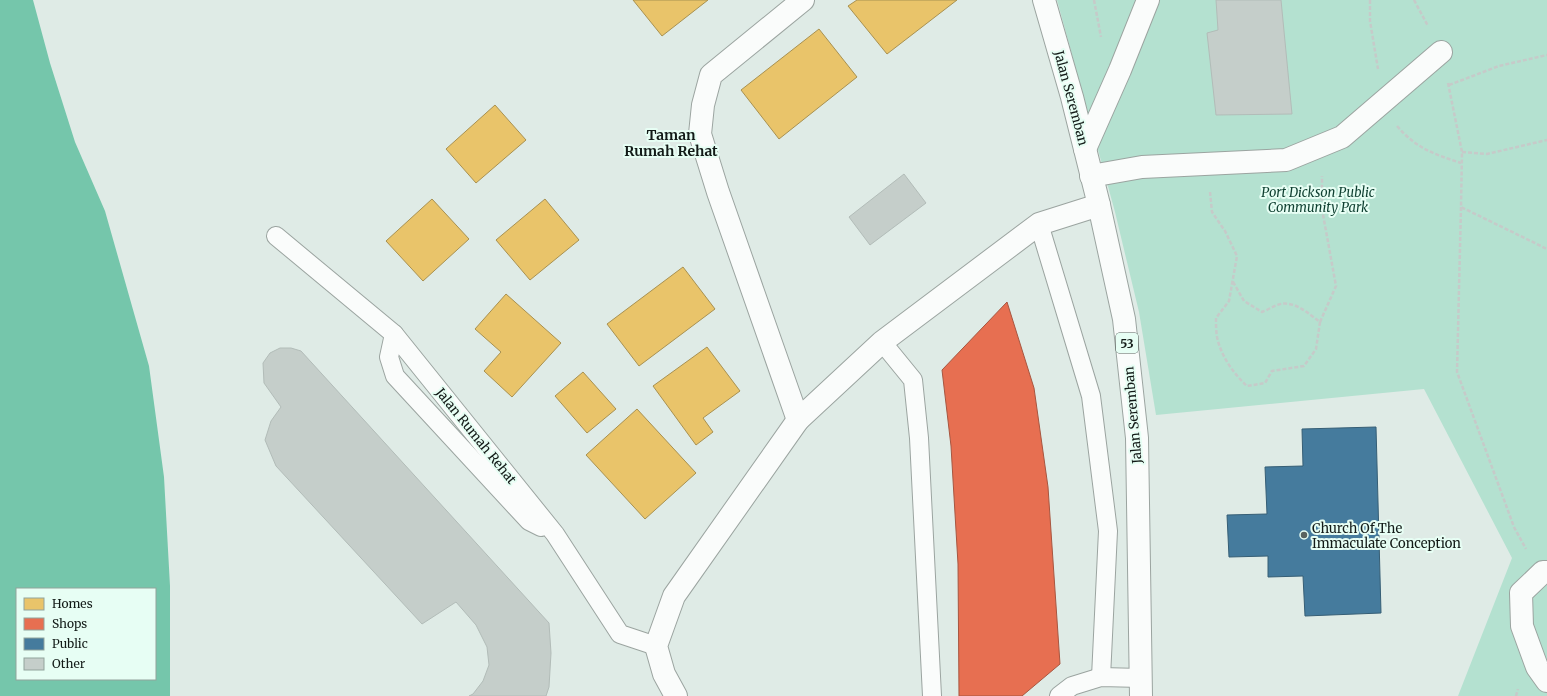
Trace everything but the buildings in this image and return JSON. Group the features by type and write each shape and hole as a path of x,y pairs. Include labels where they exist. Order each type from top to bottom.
{"street":[{"path":"798,420 718,192 700,134 703,105 711,75 803,0"},
{"name":"Jalan Seremban","path":"1044,0 1072,97 1099,205 1124,319 1137,438 1141,687"},
{"path":"1085,149 1120,70 1148,0"},
{"path":"1091,176 1142,167 1286,160 1306,153 1342,137 1441,52"},
{"path":"676,696 664,674 656,646 674,596 798,420 882,342 1039,224 1099,205"},
{"path":"1545,572 1521,593 1522,626 1537,667 1547,681"}],"lane":[{"path":"1039,224 1091,396 1108,531 1101,677"},
{"name":"Jalan Rumah Rehat","path":"276,236 394,334 554,534 620,634 656,646"},
{"path":"394,334 388,357 395,376 529,521 554,534"},
{"path":"882,342 913,380 919,438 932,696"},
{"path":"1059,696 1072,686 1101,677 1141,687"}],"path":[{"path":"1094,0 1101,39"},
{"path":"1370,0 1370,21 1380,76"},
{"path":"1545,572 1525,546 1514,527 1457,372 1462,152 1448,85 1499,66 1547,54"},
{"path":"1394,122 1416,144 1434,154 1461,163"},
{"path":"1462,152 1487,154 1547,140"},
{"path":"1220,163 1209,194 1212,212 1225,232 1237,256 1229,301 1216,318 1217,337 1223,354 1235,374 1247,386 1265,383 1272,370 1304,366 1316,349 1320,322 1336,286 1322,209 1320,146"},
{"path":"1461,207 1547,249"},
{"path":"1232,280 1244,302 1262,312 1278,304 1293,305 1305,310 1320,322"}],"green space":[{"name":"Port Dickson Public Community Park","path":"1057,0 1547,0 1547,696 1458,696 1512,558 1424,389 1156,415 1139,312 1115,212"}],"shaded area":[{"path":"0,0 33,0 50,63 75,142 105,211 149,366 164,477 170,586 170,696 0,696"}],"place":[{"name":"Church Of The Immaculate Conception","path":"1304,535"}],"district":[{"name":"Taman Rumah Rehat","path":"671,144"}]}
